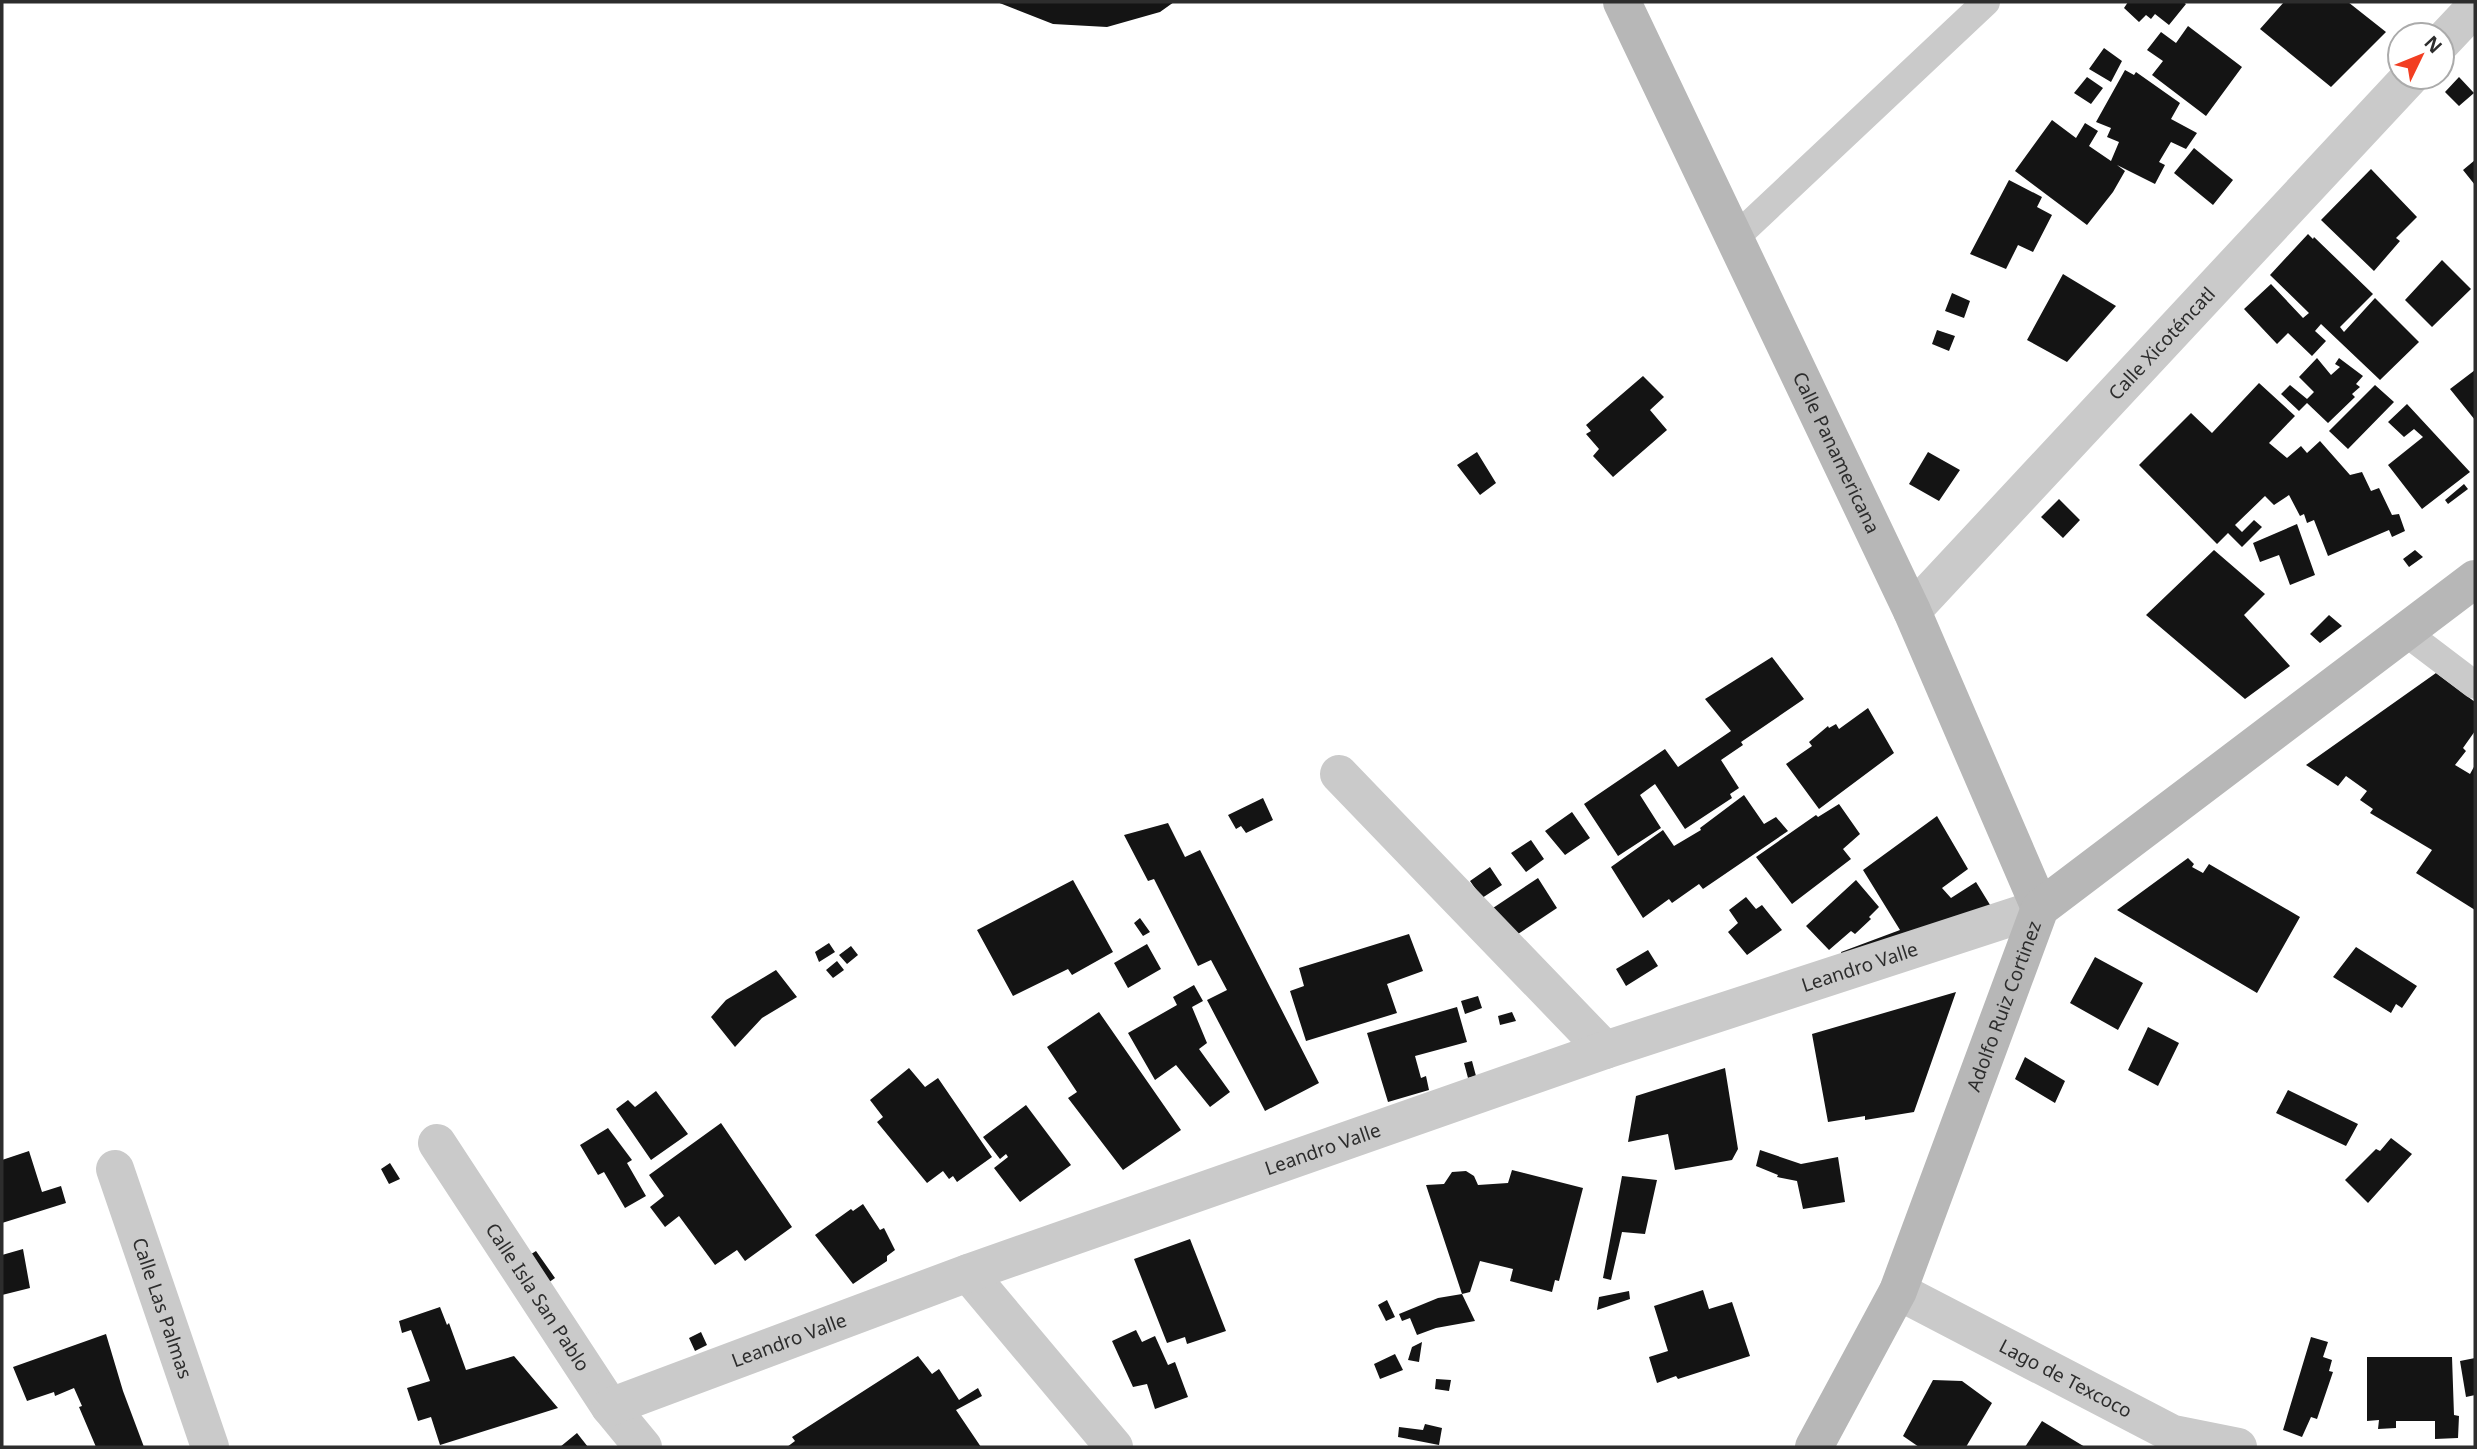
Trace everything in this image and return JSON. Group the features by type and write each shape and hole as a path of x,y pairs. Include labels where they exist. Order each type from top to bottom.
{"main road":[{"name":"Calle Panamericana","path":"1622,2 1912,611 2040,908"},
{"name":"Adolfo Ruiz Cortinez","path":"1814,1447 1898,1291 2040,908 2475,579"}],"street":[{"path":"2456,27 2475,7"},
{"name":"Calle Xicoténcatl","path":"1912,611 2397,91"},
{"path":"1339,774 1605,1049"},
{"name":"Leandro Valle","path":"610,1407 968,1273 1605,1049 2040,908"},
{"name":"Calle Isla San Pablo","path":"437,1143 610,1407 643,1447"},
{"name":"Calle Las Palmas","path":"115,1169 210,1447"},
{"path":"968,1273 1114,1447"},
{"name":"Lago de Texcoco","path":"1898,1291 2173,1434 2238,1447"}],"lane":[{"path":"1735,238 1986,2"},
{"path":"2405,632 2475,685"}],"building":[{"path":"997,2 1174,2 1160,12 1107,27 1053,24"},
{"path":"2128,2 2186,4 2169,25 2155,14 2151,19 2146,15 2139,22 2124,8"},
{"path":"2284,2 2348,2 2386,32 2331,87 2260,29"},
{"path":"2188,26 2242,67 2206,116 2152,75 2163,61 2147,50 2161,32 2176,43"},
{"path":"2104,48 2122,61 2111,82 2089,69"},
{"path":"2125,70 2134,75 2136,72 2180,103 2171,119 2197,133 2186,149 2171,142 2159,162 2165,165 2155,184 2117,165 2125,171 2113,192 2087,225 2015,171 2052,120 2076,138 2085,123 2098,131 2089,146 2111,161 2119,142 2107,137 2111,128 2096,122"},
{"path":"2087,77 2103,88 2091,104 2074,93"},
{"path":"2459,77 2474,93 2459,106 2445,92 2456,91 2456,80"},
{"path":"2194,148 2233,180 2213,205 2174,173"},
{"path":"2475,160 2475,185 2463,170"},
{"path":"2371,169 2417,217 2396,238 2400,241 2374,271 2321,220"},
{"path":"2009,180 2042,197 2037,207 2052,215 2033,252 2018,245 2006,269 1970,254"},
{"path":"2308,234 2373,294 2340,327 2344,332 2375,298 2419,342 2380,380 2321,324 2315,331 2326,341 2312,356 2288,333 2277,344 2244,309 2271,284 2303,318 2309,313 2270,275"},
{"path":"2442,260 2471,289 2432,327 2405,300"},
{"path":"2063,274 2116,306 2067,362 2027,340"},
{"path":"1952,293 1970,301 1964,318 1945,311"},
{"path":"1937,330 1955,336 1949,351 1932,344"},
{"path":"2317,358 2331,375 2340,367 2335,364 2339,358 2363,376 2356,384 2360,387 2352,394 2355,397 2328,423 2307,403 2299,411 2281,394 2290,385 2307,399 2314,392 2299,377"},
{"path":"2475,370 2475,420 2450,389"},
{"path":"1643,376 1664,397 1650,410 1667,430 1613,477 1593,456 1599,449 1586,434 1591,431 1586,425"},
{"path":"2259,383 2295,416 2269,443 2287,458 2301,446 2307,453 2320,441 2350,475 2362,472 2371,491 2379,488 2392,515 2399,514 2405,531 2392,537 2389,530 2328,556 2314,520 2307,523 2304,514 2300,516 2289,495 2274,505 2265,496 2235,525 2242,532 2254,520 2262,527 2242,547 2228,533 2217,544 2139,465 2191,413 2212,433"},
{"path":"2375,385 2394,402 2348,449 2329,431"},
{"path":"2407,404 2470,472 2422,509 2388,465 2423,437 2414,429 2404,437 2388,422"},
{"path":"1477,452 1496,483 1480,495 1457,465"},
{"path":"1928,452 1960,470 1939,501 1909,484"},
{"path":"2464,484 2468,489 2448,504 2445,500"},
{"path":"2059,499 2080,520 2063,538 2041,517"},
{"path":"2297,524 2315,575 2290,585 2279,555 2260,562 2253,543"},
{"path":"2214,550 2265,594 2244,615 2290,666 2245,699 2146,615"},
{"path":"2415,550 2423,557 2409,567 2403,559"},
{"path":"2329,615 2342,626 2320,643 2310,634"},
{"path":"1772,657 1804,699 1741,742 1743,745 1721,760 1739,788 1730,794 1732,798 1685,829 1655,784 1640,795 1661,828 1618,856 1584,804 1665,749 1678,767 1731,731 1705,699"},
{"path":"2436,673 2475,702 2475,731 2463,748 2466,751 2455,765 2470,774 2475,765 2475,910 2416,873 2432,850 2370,813 2373,809 2360,800 2367,791 2346,776 2338,786 2306,765"},
{"path":"1868,708 1894,753 1819,809 1786,764 1812,746 1809,742 1828,726 1829,728 1836,724 1839,729"},
{"path":"1744,795 1764,824 1776,817 1788,831 1703,889 1699,884 1672,903 1669,899 1643,918 1611,867 1663,830 1674,846 1701,830 1700,828"},
{"path":"1263,798 1273,820 1246,833 1241,826 1236,829 1228,815"},
{"path":"1839,804 1860,834 1843,849 1851,859 1792,904 1756,857 1816,815 1818,817"},
{"path":"1572,812 1590,838 1565,855 1545,831"},
{"path":"1937,816 1968,869 1942,888 1951,898 1976,882 1995,913 1845,968 1841,952 1900,930 1863,870"},
{"path":"1168,823 1185,857 1200,850 1319,1083 1265,1111 1207,1000 1227,990 1211,960 1198,966 1154,879 1148,881 1124,835"},
{"path":"1531,840 1544,859 1526,872 1511,853"},
{"path":"2188,858 2194,864 2192,867 2203,873 2209,864 2300,917 2257,993 2117,910"},
{"path":"1490,867 1502,885 1482,898 1470,881"},
{"path":"1538,878 1557,908 1512,938 1493,908"},
{"path":"1073,880 1113,952 1072,975 1068,969 1013,996 977,930"},
{"path":"1856,880 1879,907 1855,934 1851,931 1829,950 1806,926"},
{"path":"1746,897 1756,909 1762,905 1782,930 1747,955 1728,932 1738,923 1729,910"},
{"path":"1140,918 1150,932 1143,936 1134,923"},
{"path":"1409,934 1423,971 1387,984 1397,1013 1306,1041 1290,991 1304,986 1299,968"},
{"path":"829,943 835,952 819,962 815,952"},
{"path":"1147,944 1161,969 1128,988 1114,963"},
{"path":"851,946 858,955 847,964 839,955"},
{"path":"2356,947 2417,986 2402,1008 2396,1004 2391,1013 2333,977"},
{"path":"1648,950 1658,966 1626,986 1616,969"},
{"path":"2095,957 2143,983 2118,1030 2070,1003"},
{"path":"837,961 844,970 833,978 826,970"},
{"path":"776,970 797,997 762,1018 735,1047 711,1017 726,1000"},
{"path":"1194,985 1203,1001 1192,1007 1207,1043 1199,1049 1230,1092 1210,1107 1176,1065 1155,1080 1128,1033 1177,1005 1173,997"},
{"path":"1956,992 1914,1112 1865,1120 1865,1116 1828,1122 1812,1034"},
{"path":"1478,996 1482,1008 1465,1014 1461,1001"},
{"path":"1457,1007 1467,1042 1415,1056 1421,1078 1426,1076 1429,1090 1388,1102 1367,1033"},
{"path":"1099,1012 1181,1130 1123,1170 1068,1098 1077,1092 1047,1047"},
{"path":"1512,1012 1516,1021 1500,1025 1498,1016"},
{"path":"2148,1027 2179,1043 2158,1086 2128,1070"},
{"path":"2025,1057 2065,1081 2055,1103 2015,1079"},
{"path":"1472,1061 1476,1076 1468,1078 1464,1063"},
{"path":"909,1068 925,1087 938,1078 992,1157 957,1182 953,1176 949,1179 943,1171 927,1183 877,1122 883,1117 870,1100"},
{"path":"1725,1068 1738,1149 1732,1160 1675,1170 1668,1134 1628,1142 1636,1096"},
{"path":"2288,1090 2358,1124 2346,1146 2276,1113"},
{"path":"656,1091 688,1134 651,1160 616,1109 628,1100 635,1107"},
{"path":"1026,1105 1071,1165 1020,1202 994,1168 1008,1157 1006,1154 1000,1159 983,1137"},
{"path":"721,1123 792,1227 745,1261 737,1250 715,1265 679,1216 665,1227 650,1207 664,1196 649,1175"},
{"path":"608,1128 632,1160 627,1163 646,1196 625,1208 604,1172 598,1175 580,1145"},
{"path":"2391,1138 2412,1154 2368,1203 2345,1180 2376,1149 2380,1151"},
{"path":"1760,1150 1801,1164 1838,1157 1845,1202 1803,1209 1797,1181 1777,1177 1778,1175 1756,1166"},
{"path":"29,1151 42,1192 61,1186 66,1203 2,1223 2,1160"},
{"path":"390,1163 400,1179 389,1184 381,1169"},
{"path":"1512,1170 1583,1188 1559,1281 1555,1280 1552,1292 1510,1281 1513,1269 1480,1261 1470,1292 1462,1294 1426,1185 1444,1184 1452,1172 1466,1171 1474,1176 1478,1185 1508,1183"},
{"path":"1622,1176 1657,1180 1645,1234 1622,1232 1611,1280 1603,1278"},
{"path":"863,1204 880,1230 884,1228 895,1250 887,1256 887,1261 853,1284 815,1235 851,1209 853,1211"},
{"path":"1190,1239 1226,1331 1187,1344 1185,1337 1167,1343 1134,1259"},
{"path":"23,1249 30,1288 2,1295 2,1255"},
{"path":"536,1251 555,1278 545,1285 525,1258"},
{"path":"1703,1290 1709,1309 1732,1302 1750,1356 1657,1383 1649,1357 1668,1351 1654,1306"},
{"path":"1629,1291 1630,1299 1597,1310 1599,1297"},
{"path":"1462,1294 1475,1321 1436,1328 1417,1335 1410,1318 1402,1321 1399,1314 1438,1298"},
{"path":"1387,1300 1395,1317 1386,1321 1378,1305"},
{"path":"440,1307 447,1325 449,1323 466,1370 514,1356 558,1408 440,1445 431,1417 418,1421 407,1388 430,1381 411,1330 402,1333 399,1321"},
{"path":"1136,1330 1142,1342 1155,1336 1168,1365 1175,1362 1188,1397 1155,1409 1147,1384 1133,1387 1112,1341"},
{"path":"701,1332 707,1345 695,1351 689,1338"},
{"path":"106,1334 144,1447 96,1447 74,1388 55,1396 54,1392 27,1401 13,1367"},
{"path":"2311,1337 2328,1342 2323,1357 2332,1360 2329,1371 2333,1372 2317,1419 2311,1417 2302,1437 2283,1430"},
{"path":"1422,1342 1419,1362 1408,1360 1412,1347"},
{"path":"1395,1354 1403,1370 1380,1379 1374,1364"},
{"path":"918,1356 932,1374 939,1369 959,1400 978,1388 982,1396 956,1410 981,1447 787,1447 795,1441 792,1437"},
{"path":"2367,1357 2452,1357 2454,1415 2459,1416 2458,1438 2435,1439 2435,1421 2396,1421 2396,1428 2378,1429 2379,1420 2367,1421"},
{"path":"2475,1358 2475,1395 2466,1397 2460,1361"},
{"path":"1436,1379 1451,1380 1449,1391 1435,1389"},
{"path":"1933,1380 1962,1381 1992,1403 1966,1447 1919,1447 1903,1436"},
{"path":"2042,1421 2080,1444 2085,1447 2025,1447"},
{"path":"1425,1424 1442,1428 1439,1445 1398,1437 1399,1427 1423,1430"},
{"path":"577,1433 588,1447 560,1447"}]}
